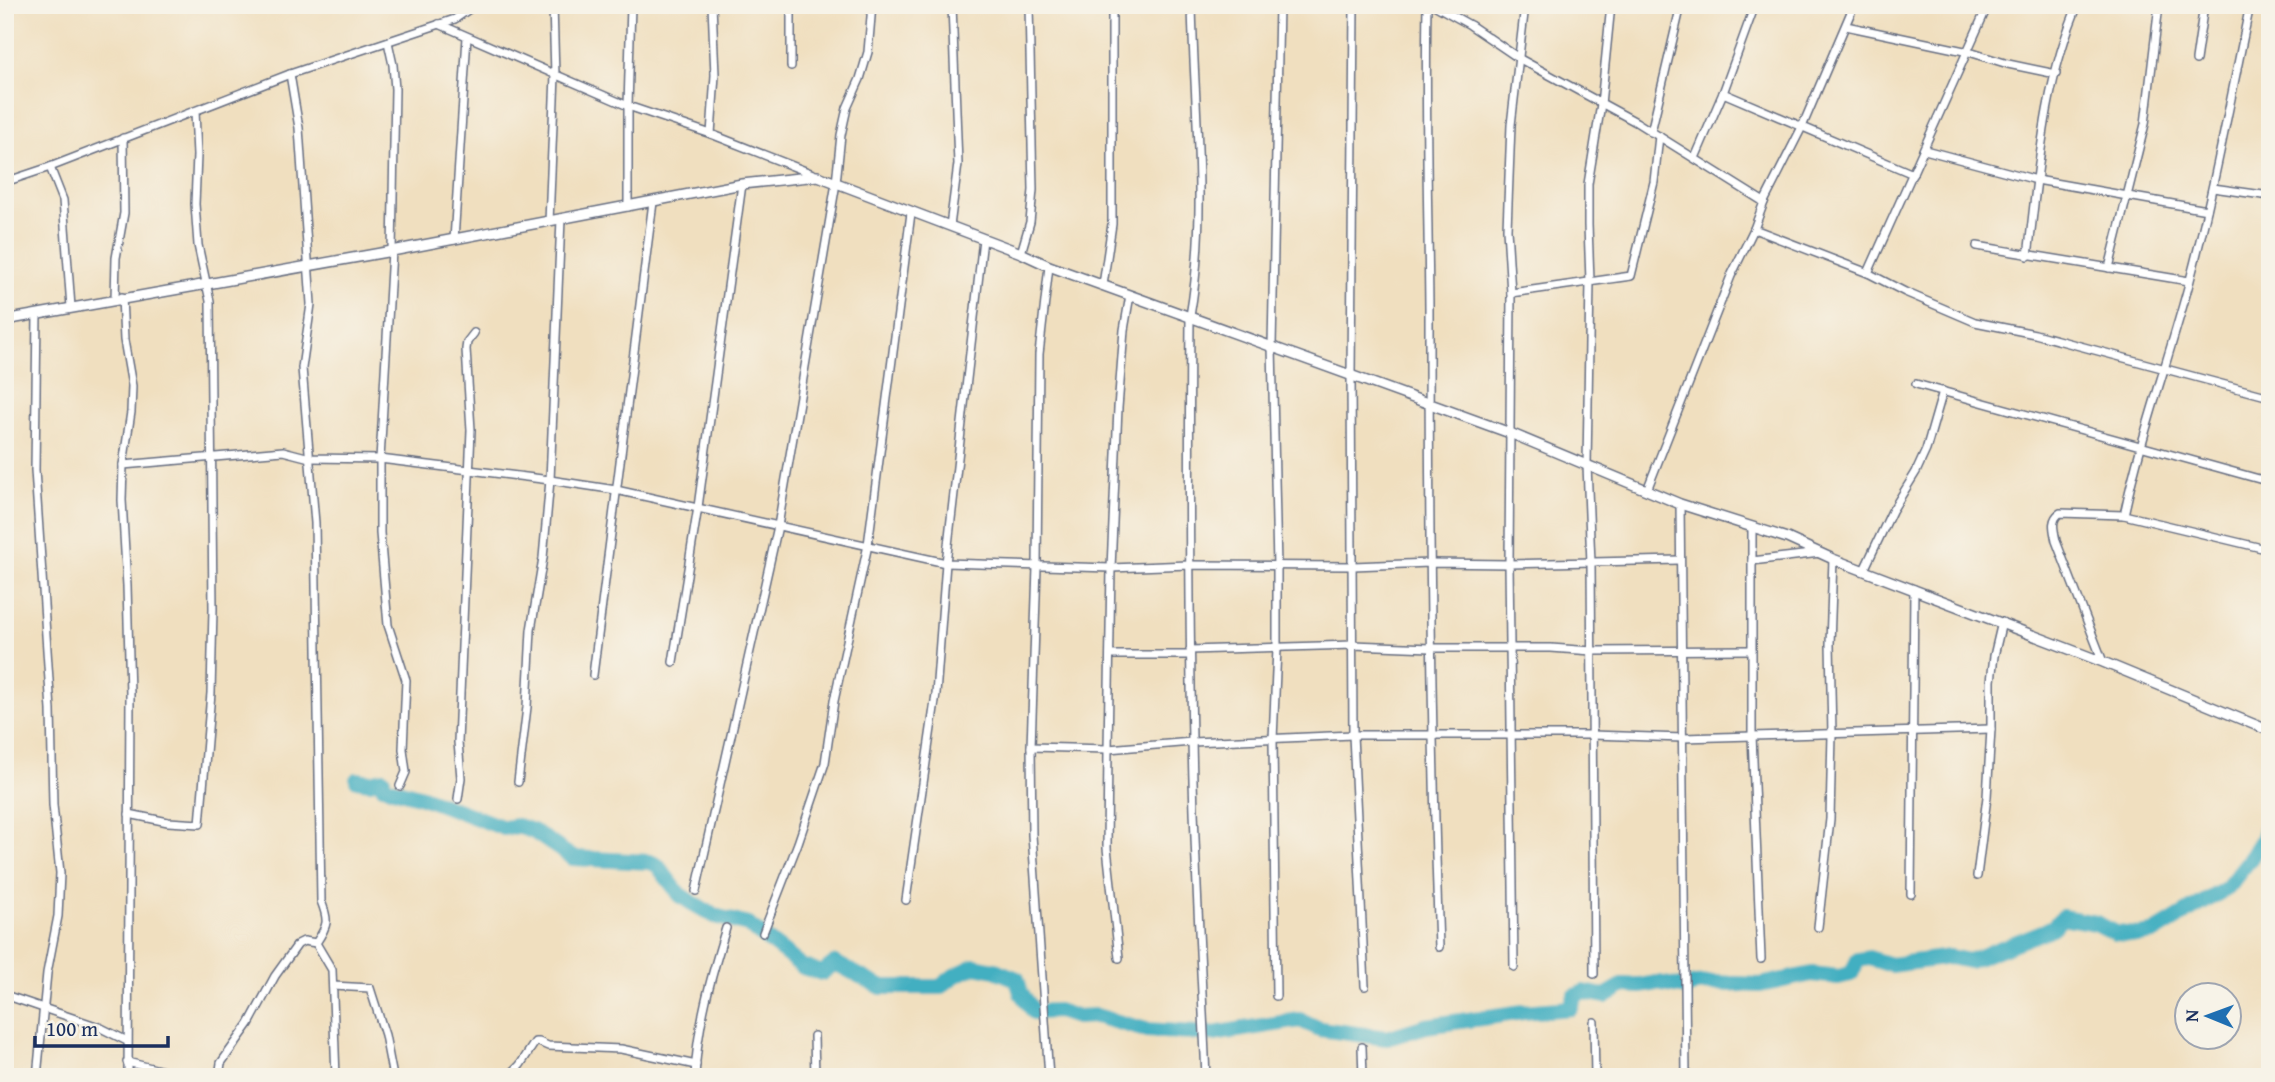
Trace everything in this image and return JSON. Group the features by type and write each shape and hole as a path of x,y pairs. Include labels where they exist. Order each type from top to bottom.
{"street":[{"path":"5,182 290,74 456,19 475,5"},
{"path":"550,222 555,75 553,5"},
{"path":"628,207 631,5"},
{"path":"711,134 715,75 712,5"},
{"path":"791,5 791,66"},
{"path":"696,891 778,526 836,183 841,135 847,108 868,52 872,5"},
{"path":"950,226 958,164 952,5"},
{"path":"1021,253 1030,222 1033,190 1029,5"},
{"path":"1103,285 1112,224 1112,5"},
{"path":"1192,5 1199,227 1190,316 1190,652 1201,1009 1206,1077"},
{"path":"1276,996 1273,739 1278,567 1272,346 1279,5"},
{"path":"1354,5 1351,376 1353,735 1365,986"},
{"path":"1427,5 1425,83 1432,735 1439,947"},
{"path":"1434,5 1471,25 1520,59 1655,134 1764,202"},
{"path":"1514,967 1510,564 1511,293 1507,242 1511,125 1525,5"},
{"path":"1594,974 1591,563 1587,465 1590,281 1588,184 1601,104 1611,5"},
{"path":"1511,293 1631,276 1654,182 1655,134 1681,5"},
{"path":"1695,159 1723,93 1755,5"},
{"path":"1647,490 1731,276 1802,127 1854,5"},
{"path":"1868,273 1988,5"},
{"path":"2028,256 2037,180 2056,74 2071,20 2078,5"},
{"path":"2109,268 2145,124 2159,5"},
{"path":"2196,60 2204,5"},
{"path":"2124,515 2140,447 2165,367 2213,188 2250,5"},
{"path":"438,24 628,106 711,134 1049,266 1510,433 1680,504 1787,538 1833,559 2103,662 2270,731"},
{"path":"1846,26 2056,74"},
{"path":"454,240 467,37"},
{"path":"388,42 395,89 391,251 380,459 380,533 388,625 406,680 403,749 406,772 400,786"},
{"path":"290,74 299,128 311,304 302,368 316,523 321,901 328,918 317,943"},
{"path":"1723,93 1913,174"},
{"path":"129,814 168,822 200,824 212,681 213,609 210,300 197,232 194,111"},
{"path":"123,138 124,213 116,258 118,298 132,386 122,500 130,694 128,1077"},
{"path":"1925,150 2037,180 2207,210"},
{"path":"50,167 63,200 71,307"},
{"path":"5,320 454,240 742,184 818,176"},
{"path":"673,662 698,507 742,184"},
{"path":"2213,188 2270,196"},
{"path":"593,675 653,202"},
{"path":"763,933 825,763 834,701 868,545 911,213"},
{"path":"518,782 527,707 531,630 550,480 561,219"},
{"path":"1754,229 1868,273 1905,292 1975,321 2165,367 2270,397"},
{"path":"906,900 936,694 946,563 983,239"},
{"path":"1977,246 2189,281"},
{"path":"1049,266 1039,355 1037,567 1031,747 1031,835 1049,1077"},
{"path":"1119,958 1107,848 1111,568 1119,395 1124,330 1130,295"},
{"path":"37,314 35,470 51,710 53,805 60,873 58,916 50,954 37,1077"},
{"path":"458,799 461,778 458,742 471,471 466,349 474,332"},
{"path":"1916,384 2270,482"},
{"path":"1864,570 1892,511 1926,450 1943,391"},
{"path":"123,465 283,451 310,458 380,459 616,491 946,563 1111,568 1680,560"},
{"path":"1680,504 1686,1077"},
{"path":"2103,662 2056,541 2053,524 2060,513 2124,515 2270,550"},
{"path":"1752,528 1752,735 1761,959"},
{"path":"1752,561 1821,553"},
{"path":"1818,927 1830,819 1833,559"},
{"path":"1911,894 1914,589"},
{"path":"1977,876 1992,729 1991,681 2001,622"},
{"path":"1110,655 1353,645 1592,651 1752,650"},
{"path":"1031,747 1108,749 1192,742 1353,735 1592,735 1683,738 1992,729"},
{"path":"695,1077 708,987 726,928"},
{"path":"219,1077 221,1063 249,1024 275,976 298,944 304,941 317,943"},
{"path":"317,943 332,970 336,1077"},
{"path":"333,986 370,988 385,1035 393,1077"},
{"path":"5,995 99,1027 127,1041"},
{"path":"1594,1022 1595,1077"},
{"path":"814,1036 815,1077"},
{"path":"508,1077 520,1065 535,1042 548,1046 621,1049 695,1065"},
{"path":"1362,1047 1363,1077"},
{"path":"127,1062 188,1077"}],"waterway":[{"path":"357,780 370,782 383,779 383,786 422,797 504,828 517,826 533,831 573,858 650,862 657,865 680,895 692,903 715,916 748,925 803,967 822,973 835,963 881,987 940,987 954,976 975,966 1017,979 1021,993 1034,1012 1058,1011 1076,1017 1096,1016 1146,1030 1213,1034 1300,1020 1320,1029 1387,1038 1426,1026 1571,1008 1575,996 1584,992 1605,996 1624,985 1657,983 1687,988 1695,984 1713,983 1760,985 1812,974 1838,977 1851,974 1858,960 1869,958 1891,965 1950,957 1969,961 2045,931 2062,917 2096,923 2116,933 2153,933 2227,888 2262,840 2270,814"}]}
